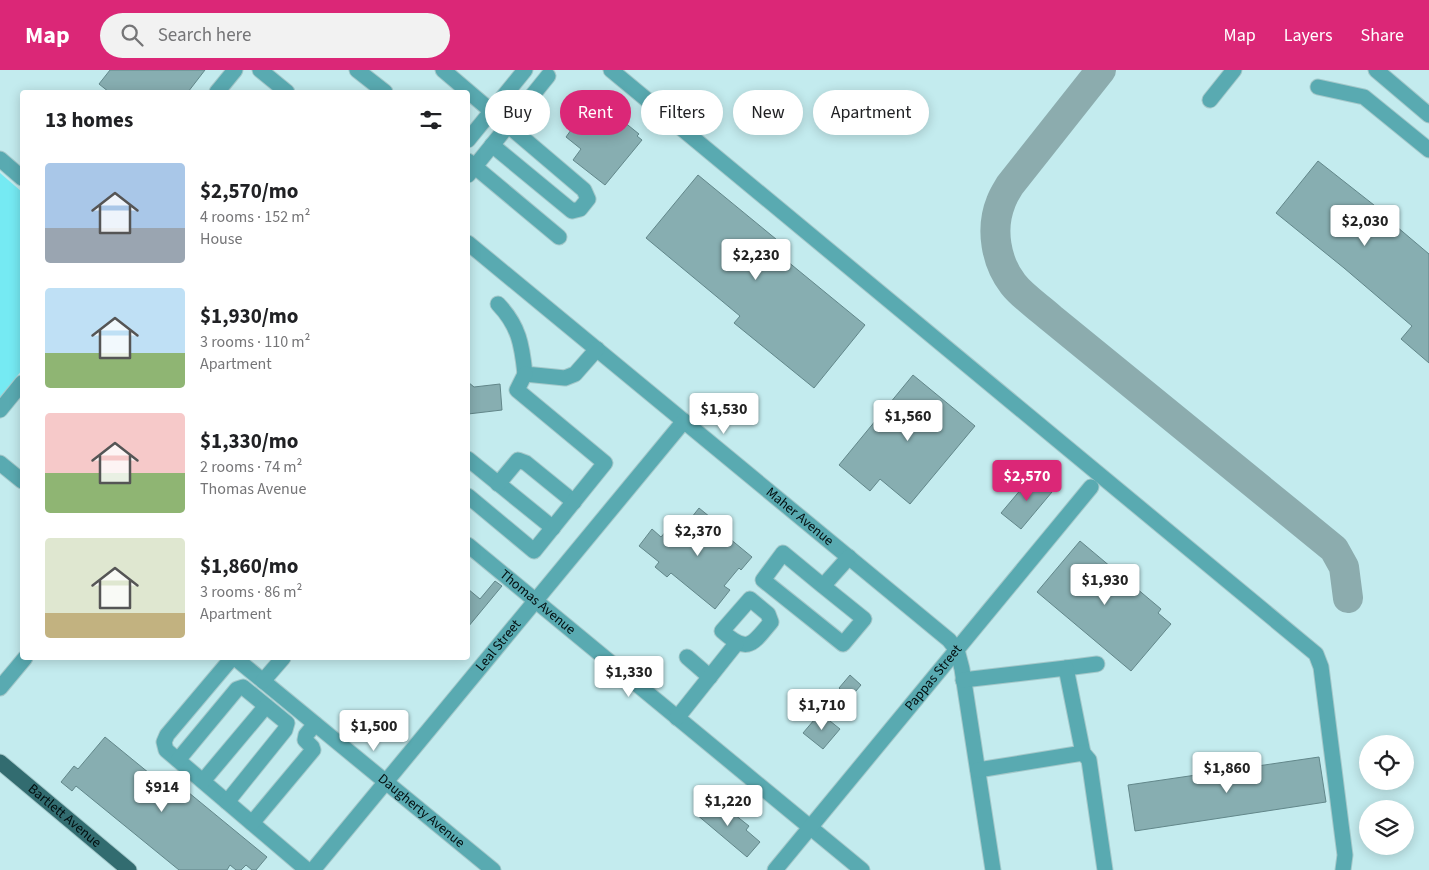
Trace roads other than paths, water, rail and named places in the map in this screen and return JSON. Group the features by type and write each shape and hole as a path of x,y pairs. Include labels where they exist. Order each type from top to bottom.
{"main road":[{"name":"Bartlett Avenue","path":"0,762 129,870"},
{"path":"0,775 19,778"}],"street":[{"path":"219,90 235,70"},
{"path":"260,70 268,87"},
{"path":"443,70 468,90"},
{"path":"508,90 525,70"},
{"path":"611,70 1316,654 1321,667 1345,855 1343,870"},
{"path":"1210,100 1234,70"},
{"path":"1376,70 1429,115"},
{"path":"367,73 383,90"},
{"path":"533,90 543,75"},
{"path":"1318,87 1364,96 1429,150"},
{"path":"470,92 485,104"},
{"path":"470,138 485,119"},
{"path":"500,135 470,167 559,236"},
{"path":"492,145 572,211 580,209 588,199 584,190 519,135"},
{"path":"0,159 20,176"},
{"name":"Maher Avenue","path":"470,245 849,557 948,640 957,650"},
{"path":"470,498 534,550 606,463 517,390 525,374 523,352 515,327 509,316 498,304"},
{"path":"525,374 565,378 576,374 597,349"},
{"path":"0,410 20,385"},
{"name":"Leal Street","path":"313,870 684,421"},
{"path":"498,484 518,460 526,463 574,502"},
{"path":"470,461 553,528"},
{"path":"0,463 20,480"},
{"name":"Pappas Street","path":"775,870 1091,487"},
{"name":"Thomas Avenue","path":"470,547 862,870"},
{"path":"783,553 823,586 864,619 843,644 762,580 783,553"},
{"path":"823,586 849,557"},
{"path":"677,718 736,644"},
{"path":"957,650 993,870"},
{"path":"687,657 710,677"},
{"path":"0,688 23,660"},
{"path":"232,660 167,735 164,742 166,750 307,870"},
{"name":"Daugherty Avenue","path":"237,660 493,870"},
{"path":"263,681 281,660"},
{"path":"963,680 1097,664"},
{"path":"1066,668 1083,753 1089,760 1105,870"},
{"path":"178,760 237,689 243,687 286,723 285,730 226,802"},
{"path":"203,781 266,706"},
{"path":"252,823 313,750 312,746 305,740 306,734 315,724"},
{"path":"978,770 1083,753"}]}
